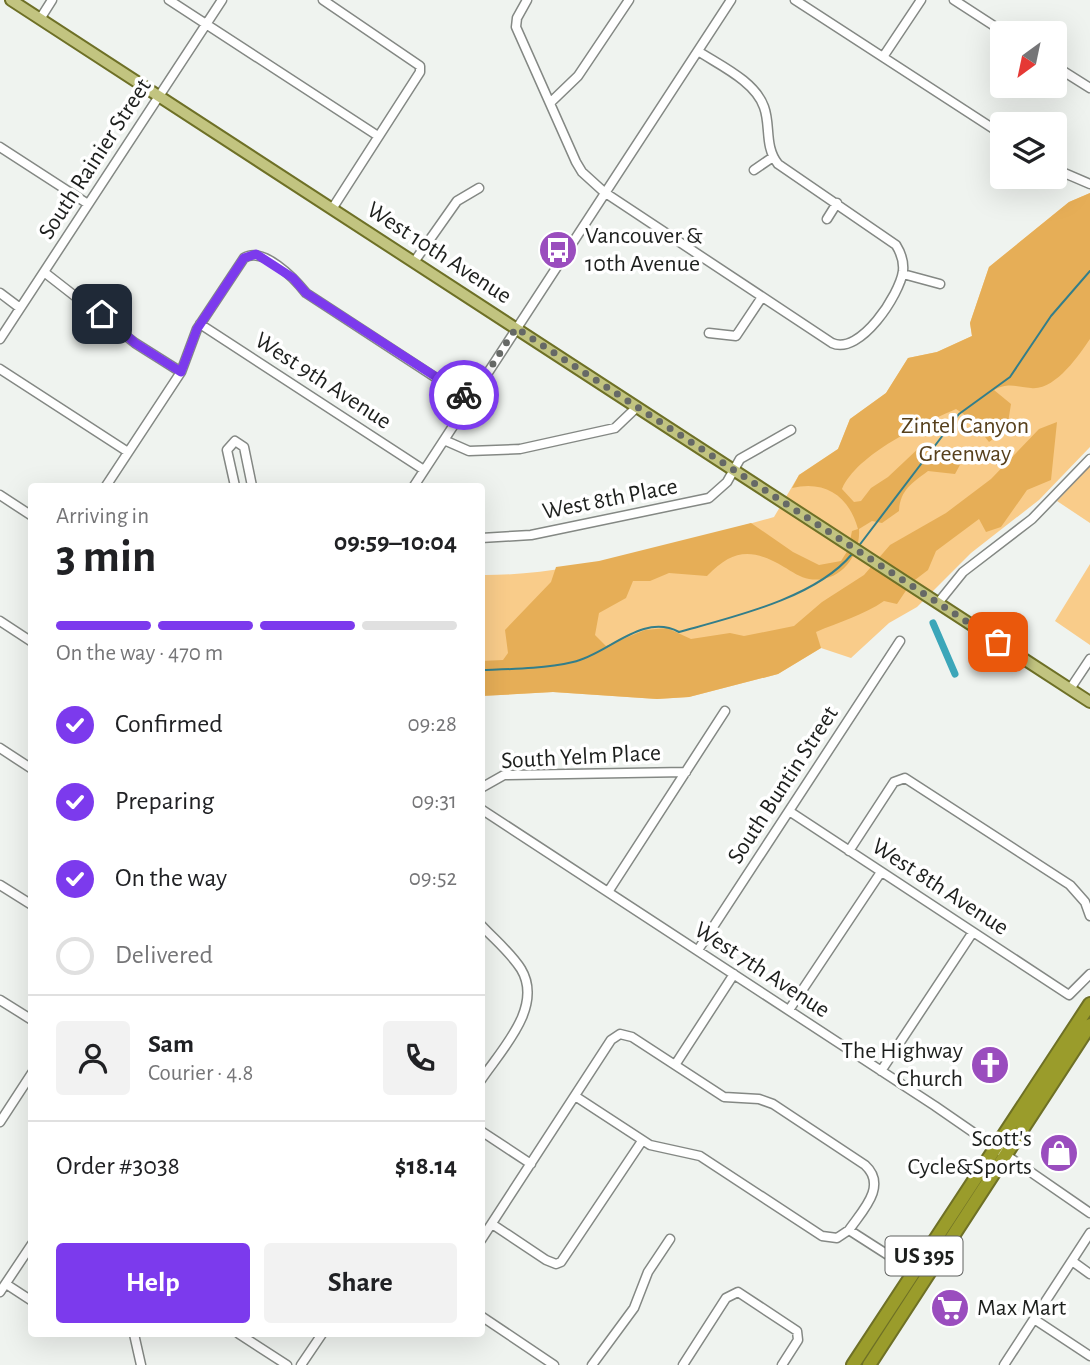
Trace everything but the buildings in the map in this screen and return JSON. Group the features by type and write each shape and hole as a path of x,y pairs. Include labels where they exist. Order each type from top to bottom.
{"highway":[{"name":"US 395","path":"869,1365 1090,1004"},
{"name":"US 395","path":"853,1365 1000,1150 1090,1025"}],"main road":[{"name":"West 10th Avenue","path":"11,0 1090,702"}],"street":[{"path":"40,19 52,0"},
{"path":"169,0 378,136"},
{"name":"South Rainier Street","path":"0,339 222,0"},
{"path":"323,0 420,66 420,72 332,209"},
{"path":"527,0 516,22 579,168 604,192 837,345 854,343 868,333 903,274 903,261 896,245 838,203 786,171 773,157 766,116 758,97 748,85 698,51"},
{"path":"551,102 578,76 629,0"},
{"path":"416,483 731,0"},
{"path":"794,0 990,127"},
{"path":"883,57 921,0"},
{"path":"954,0 990,23"},
{"path":"1068,74 1090,88"},
{"path":"0,147 88,205"},
{"path":"754,170 773,157"},
{"path":"1067,176 1090,184"},
{"path":"414,262 457,201 479,188"},
{"path":"827,219 838,203"},
{"path":"108,483 181,372 200,324 244,258 251,254 260,256 282,271 306,293 470,400"},
{"path":"44,272 135,343 181,372"},
{"path":"903,274 940,284"},
{"path":"0,293 20,308"},
{"path":"709,333 736,336 762,297"},
{"name":"West 9th Avenue","path":"200,324 424,470"},
{"path":"0,369 128,452"},
{"path":"444,440 469,451 520,449 615,428 637,407"},
{"name":"West 8th Place","path":"485,538 531,535 701,500 718,492 747,453 790,430"},
{"path":"234,483 227,450 235,441 244,447 251,483"},
{"path":"938,603 963,572 1041,510 1090,459"},
{"path":"0,495 28,513"},
{"path":"0,621 28,639"},
{"name":"South Buntin Street","path":"698,950 900,641"},
{"path":"1070,689 1090,659"},
{"path":"608,891 725,711"},
{"path":"0,748 28,766"},
{"name":"South Yelm Place","path":"485,786 504,775 685,772"},
{"path":"849,851 894,782 902,777 1064,881 1085,902 1090,916"},
{"name":"West 8th Avenue","path":"789,811 1069,995 1090,974"},
{"name":"West 7th Avenue","path":"485,813 789,1010 1090,1213"},
{"path":"789,1010 881,872"},
{"path":"0,885 28,902"},
{"path":"485,929 516,962 528,986 523,1015 485,1074"},
{"path":"881,1071 973,932"},
{"path":"675,1065 734,974"},
{"path":"0,1000 28,1018"},
{"path":"485,1234 611,1040 620,1034 632,1037 724,1097 759,1099 773,1104 869,1168 874,1178 874,1193 849,1230 837,1238 822,1236 700,1156 656,1147 642,1141 575,1096"},
{"path":"0,1121 28,1079"},
{"path":"485,1134 531,1164"},
{"path":"492,1224 556,1264 565,1258 642,1141"},
{"path":"849,1230 902,1264"},
{"path":"1004,1365 1090,1233"},
{"path":"592,1365 634,1308 648,1272 670,1239"},
{"path":"0,1292 28,1250"},
{"path":"1072,1261 1090,1274"},
{"path":"6,1284 28,1298"},
{"path":"683,1365 726,1298 734,1292 744,1293 794,1328 798,1334 798,1340 782,1365"},
{"path":"1034,1319 1090,1356"},
{"path":"485,1320 554,1365"},
{"path":"135,1337 141,1365"},
{"path":"244,1337 287,1365"},
{"path":"301,1365 320,1337"}],"green space":[{"name":"Zintel Canyon Greenway","path":"1090,193 1090,447 1039,500 971,553 917,607 889,623 851,658 821,648 778,674 689,697 657,699 553,692 485,696 485,575 517,574 592,564 774,517 799,475 838,449 850,419 886,393 908,358 937,352 972,336 970,323 989,267 1069,202"},
{"path":"1090,466 1090,523 1057,501"},
{"path":"1090,564 1090,645 1055,621"}],"shaded area":[{"name":"Zintel Canyon Greenway","path":"1090,193 1090,339 1065,371 1049,384 1031,388 1008,386 994,390 1011,404 1007,429 989,442 971,419 956,409 892,442 861,464 842,489 854,502 861,501 871,488 888,477 922,445 940,447 961,463 955,474 928,471 904,492 899,511 882,523 872,521 859,529 859,539 852,558 846,566 830,577 806,578 762,557 752,554 734,556 707,576 669,573 650,581 633,581 626,598 599,613 595,635 606,646 645,630 667,628 691,639 730,633 744,636 794,626 822,602 864,575 890,545 946,513 991,479 1039,429 1057,422 1051,480 1027,490 1001,527 986,532 979,519 936,551 928,570 911,583 897,604 884,601 816,632 821,648 778,674 689,697 657,699 553,692 485,696 485,661 503,660 508,653 505,630 551,582 556,567 599,561 751,523 793,552 819,565 841,561 848,550 852,531 858,529 854,517 842,499 834,493 815,486 792,488 799,475 838,449 850,419 886,393 908,358 937,352 972,336 970,323 989,267 1069,202"}],"waterway":[{"path":"858,547 959,414 1010,377 1051,316 1090,271"},
{"path":"485,670 573,662 599,652 638,631 665,627 679,632 748,612 817,583 852,554"},
{"path":"933,623 955,674"}],"way so far":[{"path":"464,395 470,400 516,328 998,642"}],"place":[{"name":"Vancouver & 10th Avenue","path":"558,250"},
{"name":"The Highway Church","path":"990,1065"},
{"name":"Scott's Cycle&Sports","path":"1059,1153"},
{"name":"Max Mart","path":"950,1308"}],"route":[{"path":"102,314 135,343 181,372 200,324 244,258 256,254 293,278 306,293 464,395"}]}
